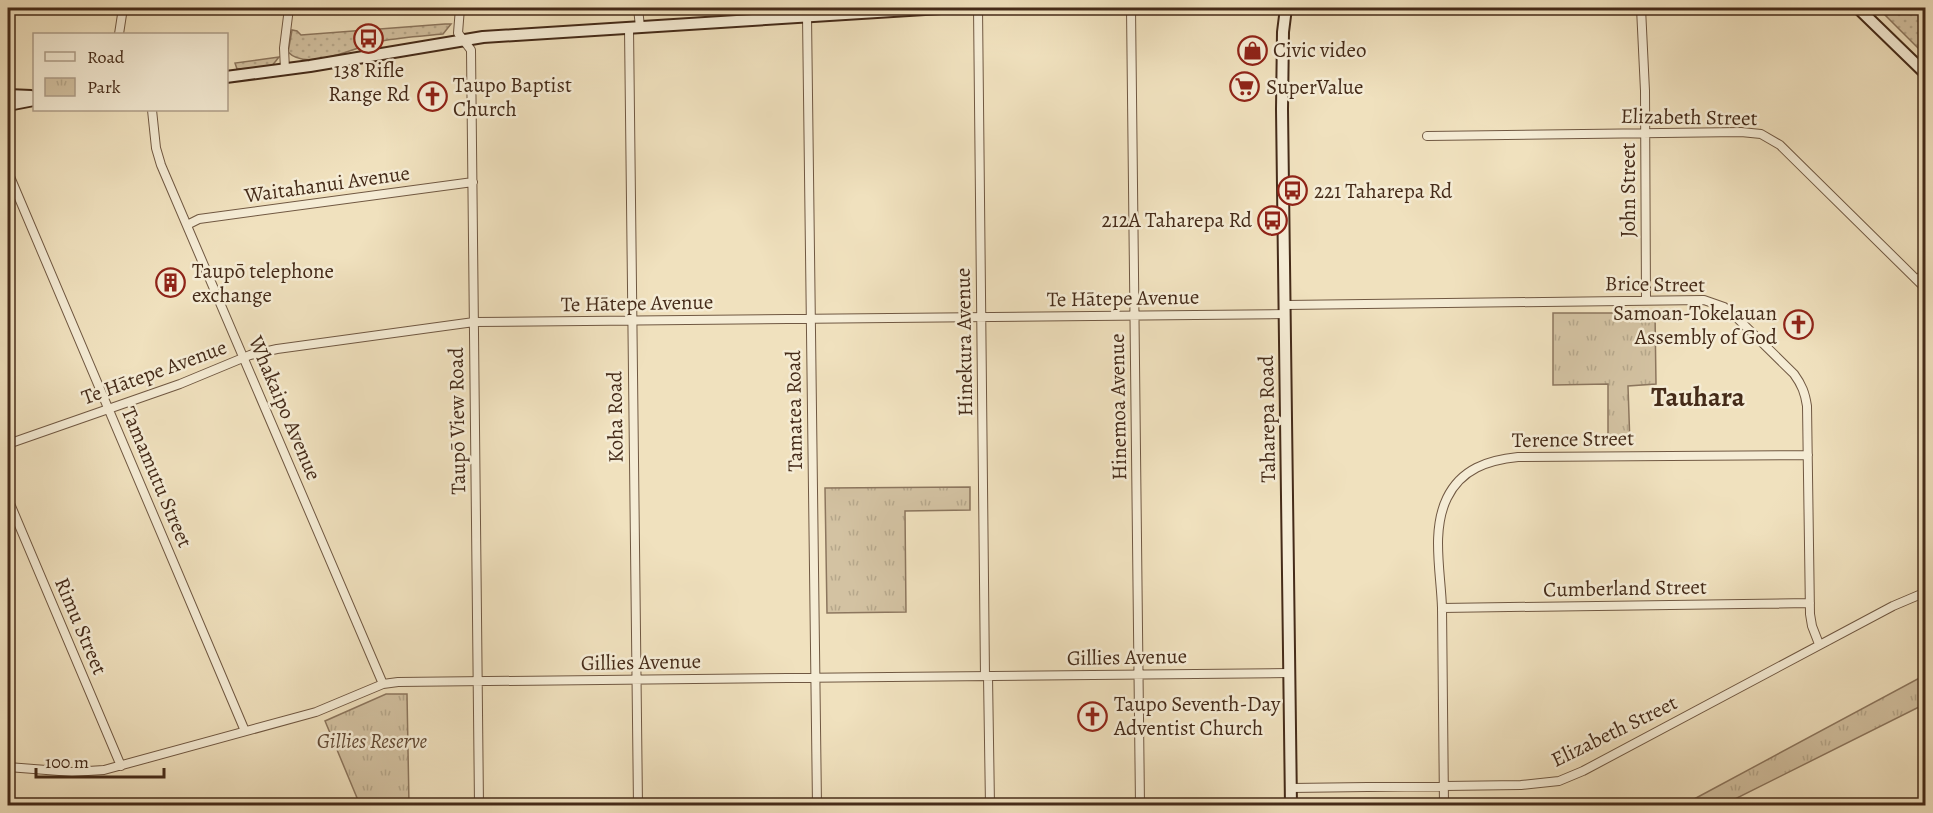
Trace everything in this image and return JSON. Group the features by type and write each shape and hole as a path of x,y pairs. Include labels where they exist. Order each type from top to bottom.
{"street":[{"path":"119,33 123,8"},
{"path":"285,70 284,48 289,8"},
{"name":"Taupō View Road","path":"460,8 458,33 471,50 479,806"},
{"name":"Koha Road","path":"638,8 634,28 632,321 638,806"},
{"path":"228,77 285,70 463,39 807,16 829,12 941,8"},
{"name":"Hinekura Avenue","path":"978,8 986,676 990,806"},
{"name":"Hinemoa Avenue","path":"1131,8 1140,806"},
{"name":"Taharepa Road","path":"1279,8 1280,25 1283,32"},
{"name":"Taharepa Road","path":"1286,8 1283,32 1282,109 1291,806"},
{"name":"John Street","path":"1641,8 1645,133 1646,300"},
{"path":"1858,8 1926,74"},
{"name":"Tamatea Road","path":"807,16 817,806"},
{"path":"8,95 33,98"},
{"path":"8,105 33,98"},
{"name":"Whakaipo Avenue","path":"152,111 156,148 161,165 383,684"},
{"name":"Elizabeth Street","path":"1427,136 1752,132 1780,145 1926,289"},
{"name":"Tamamutu Street","path":"8,172 245,731"},
{"name":"Waitahanui Avenue","path":"187,225 200,219 473,182"},
{"path":"1917,280 1926,272"},
{"name":"Brice Street","path":"1285,309 1646,300 1704,300 1724,307 1794,374 1802,385 1807,406 1810,603 1812,626 1819,644"},
{"name":"Te Hātepe Avenue","path":"8,444 180,384 244,357 277,349 474,322 1135,316 1285,309"},
{"name":"Terence Street","path":"1444,806 1442,608 1438,535 1443,508 1454,487 1464,476 1474,467 1487,462 1518,457 1808,455"},
{"name":"Rimu Street","path":"8,499 121,766"},
{"name":"Elizabeth Street","path":"1291,788 1521,785 1541,784 1565,778 1583,771 1819,644 1893,606 1926,592"},
{"name":"Cumberland Street","path":"1442,608 1810,603"},
{"name":"Gillies Avenue","path":"8,767 81,772 121,766 316,711 383,684 1289,673"}],"green space":[{"path":"1878,8 1925,8 1925,55"},
{"path":"451,24 443,34 372,43 320,59 297,58 288,52 292,30 301,35"},
{"path":"279,57 271,67 237,69 235,63"},
{"path":"1553,313 1655,313 1656,384 1628,386 1630,445 1608,445 1608,384 1553,385"},
{"path":"970,487 970,510 905,511 906,612 827,613 825,488"},
{"path":"1925,675 1925,704 1723,805 1683,805"},
{"name":"Gillies Reserve","path":"386,694 407,694 409,805 360,805 325,721"}],"place":[{"name":"138 Rifle Range Rd","path":"369,39"},
{"name":"Civic video","path":"1252,50"},
{"name":"SuperValue","path":"1245,87"},
{"name":"Taupo Baptist Church","path":"432,97"},
{"name":"221 Taharepa Rd","path":"1293,191"},
{"name":"212A Taharepa Rd","path":"1273,220"},
{"name":"Taupō telephone exchange","path":"171,283"},
{"name":"Samoan-Tokelauan Assembly of God","path":"1798,325"},
{"name":"Taupo Seventh-Day Adventist Church","path":"1093,716"}],"district":[{"name":"Tauhara","path":"1698,397"}]}
